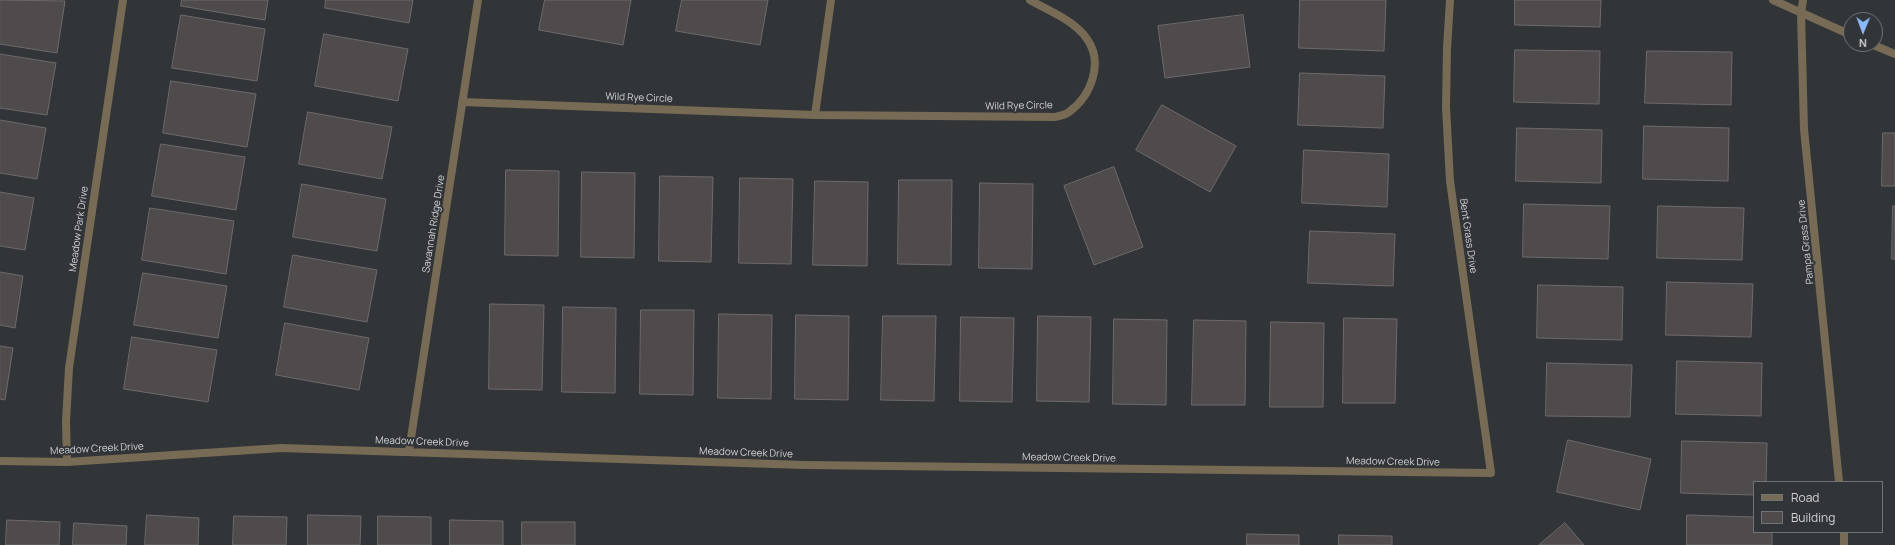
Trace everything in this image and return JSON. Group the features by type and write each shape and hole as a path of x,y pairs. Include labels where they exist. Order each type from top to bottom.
{"street":[{"name":"Meadow Park Drive","path":"67,462 66,401 69,368 123,0"},
{"name":"Savannah Ridge Drive","path":"409,451 478,0"},
{"path":"815,115 830,0"},
{"name":"Wild Rye Circle","path":"462,102 815,115 1055,117 1068,113 1087,93 1092,83 1095,68 1093,54 1088,40 1078,29 1067,20 1030,0"},
{"name":"Bent Grass Drive","path":"1450,0 1446,101 1450,181 1491,473"},
{"path":"1773,0 1843,31"},
{"name":"Pampa Grass Drive","path":"1803,0 1801,13 1804,129 1839,481"},
{"path":"1883,49 1895,54"},
{"name":"Meadow Creek Drive","path":"0,461 67,462 281,448 804,465 1491,473"},
{"path":"1844,533 1844,545"}],"building":[{"path":"0,0 65,1 57,53 0,44"},
{"path":"182,0 268,0 265,20 181,6"},
{"path":"326,0 413,0 409,23 325,8"},
{"path":"545,0 631,0 623,45 539,30"},
{"path":"682,0 768,0 760,45 676,31"},
{"path":"1300,0 1386,0 1384,51 1299,48"},
{"path":"1515,0 1601,0 1600,27 1515,25"},
{"path":"181,15 265,29 257,81 172,68"},
{"path":"1243,15 1250,67 1165,78 1158,26"},
{"path":"324,34 408,49 398,101 315,86"},
{"path":"1515,50 1600,51 1599,104 1514,102"},
{"path":"1647,51 1732,52 1731,105 1645,103"},
{"path":"0,54 56,63 47,115 0,108"},
{"path":"1300,73 1385,76 1383,128 1298,125"},
{"path":"171,81 256,94 247,147 163,133"},
{"path":"1162,105 1236,146 1210,192 1136,150"},
{"path":"308,112 392,127 382,179 299,164"},
{"path":"0,120 46,128 37,179 0,173"},
{"path":"1644,126 1729,128 1728,181 1643,179"},
{"path":"1517,128 1602,130 1601,183 1516,181"},
{"path":"1883,133 1895,133 1895,186 1882,186"},
{"path":"161,144 245,157 236,210 152,196"},
{"path":"1304,150 1389,154 1387,207 1302,203"},
{"path":"1114,167 1143,247 1094,265 1064,186"},
{"path":"506,170 559,171 558,256 505,255"},
{"path":"582,172 635,173 634,258 581,257"},
{"path":"660,176 713,177 711,262 659,261"},
{"path":"740,178 793,179 791,264 739,263"},
{"path":"899,180 952,180 951,265 898,264"},
{"path":"815,181 868,182 867,266 813,265"},
{"path":"980,183 1033,184 1032,269 979,268"},
{"path":"302,184 386,199 377,251 293,237"},
{"path":"0,192 34,198 25,250 0,246"},
{"path":"1524,204 1610,206 1608,259 1523,257"},
{"path":"1658,206 1744,208 1742,260 1657,258"},
{"path":"1893,206 1895,206 1895,259 1892,259"},
{"path":"150,208 234,221 226,274 142,260"},
{"path":"1310,231 1395,234 1393,286 1308,283"},
{"path":"293,255 377,270 367,322 284,307"},
{"path":"0,272 23,276 15,328 0,325"},
{"path":"143,273 227,286 218,338 134,325"},
{"path":"1667,282 1753,284 1751,337 1666,335"},
{"path":"1538,285 1623,287 1622,340 1537,338"},
{"path":"490,304 544,305 542,390 489,389"},
{"path":"563,307 616,308 615,393 562,392"},
{"path":"641,310 694,310 693,395 640,394"},
{"path":"719,314 772,315 771,399 718,398"},
{"path":"796,315 849,316 848,400 795,399"},
{"path":"883,316 936,316 934,401 881,400"},
{"path":"1038,316 1091,317 1089,402 1037,401"},
{"path":"961,317 1014,318 1012,402 960,401"},
{"path":"1344,318 1397,319 1395,403 1343,403"},
{"path":"1114,319 1167,320 1166,405 1113,404"},
{"path":"1194,320 1246,321 1245,405 1192,405"},
{"path":"1271,322 1324,323 1323,407 1270,407"},
{"path":"285,323 369,338 359,390 276,375"},
{"path":"132,337 217,350 208,402 124,389"},
{"path":"0,346 13,348 5,400 0,399"},
{"path":"1677,361 1762,363 1761,416 1676,414"},
{"path":"1547,363 1632,365 1630,417 1546,416"},
{"path":"1568,440 1651,459 1640,510 1557,492"},
{"path":"1682,441 1767,443 1766,481 1753,481 1753,495 1681,493"},
{"path":"147,515 199,518 198,545 145,545"},
{"path":"308,515 361,516 360,545 308,545"},
{"path":"1687,515 1753,517 1753,533 1772,533 1772,545 1687,545"},
{"path":"234,516 287,517 286,545 233,545"},
{"path":"378,516 431,517 431,545 378,545"},
{"path":"7,520 60,522 59,545 6,545"},
{"path":"450,520 503,521 503,545 450,545"},
{"path":"522,522 575,522 575,545 522,545"},
{"path":"74,523 127,526 126,545 73,545"},
{"path":"1565,523 1584,545 1539,545"},
{"path":"1247,534 1299,535 1299,545 1247,545"},
{"path":"1339,535 1392,536 1392,545 1339,545"}]}
